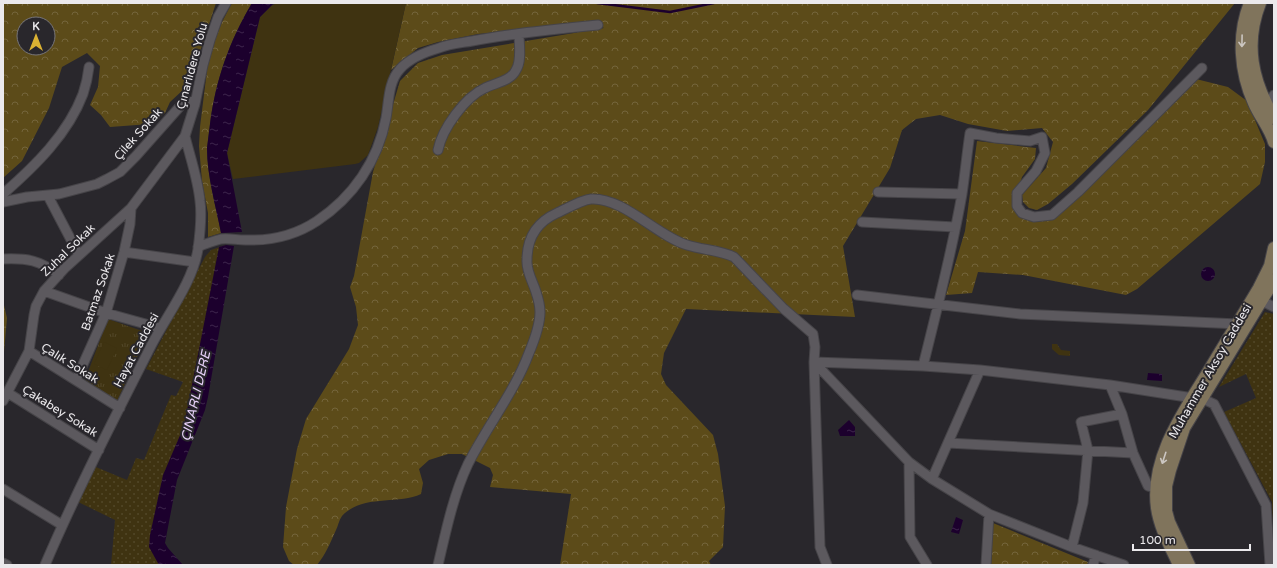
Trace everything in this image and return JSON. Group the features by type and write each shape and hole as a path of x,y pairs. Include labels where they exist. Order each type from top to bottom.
{"main road":[{"path":"1250,3 1243,26 1242,53 1246,78 1254,104 1274,118"},
{"path":"1260,3 1253,26 1251,46 1252,56 1263,109 1274,142"},
{"name":"Muhammer Aksoy Caddesi","path":"1198,398 1258,299 1270,266 1274,248"},
{"name":"Muhammer Aksoy Caddesi","path":"1179,565 1160,524 1157,508 1162,489 1184,428 1198,398 1238,324 1274,280"},
{"name":"Muhammer Aksoy Caddesi","path":"1162,489 1169,522 1189,565"}],"street":[{"name":"Çınarlıdere Yolu","path":"185,136 195,101 202,65 218,17 226,3"},
{"path":"198,247 221,239 230,238 260,240 284,236 303,229 318,220 353,189 367,170 377,152 382,137 394,77 401,68 424,53 440,47 519,34 598,24"},
{"path":"438,150 442,136 460,107 484,88 504,80 514,74 519,63 519,34"},
{"path":"3,194 25,174 67,128 84,92 90,67"},
{"path":"923,366 939,303 962,194 970,133 996,138 1030,141 1042,137 1045,153 1036,171 1017,193 1017,206 1022,213 1034,217 1052,215 1078,192 1202,68"},
{"path":"1263,109 1274,95"},
{"name":"Çilek Sokak","path":"3,202 27,197 48,196 97,184 120,172 183,103 195,101"},
{"name":"Hayat Caddesi","path":"45,565 62,525 99,450 160,328 188,279 195,262 200,228 200,200 185,136"},
{"name":"Zuhal Sokak","path":"5,398 29,351 36,306 44,290 79,255 131,208 185,136"},
{"path":"878,192 962,194"},
{"path":"48,196 79,255"},
{"path":"438,565 453,502 460,484 478,447 522,371 536,334 540,312 526,261 530,239 539,224 549,216 589,199 605,199 687,245 724,252 734,257 784,308 813,334 815,347 814,362 820,547 827,565"},
{"name":"Batmaz Sokak","path":"76,380 106,313 124,252 130,224 131,208"},
{"path":"862,222 955,227"},
{"path":"124,252 195,262"},
{"path":"3,259 20,258 31,260 50,268 59,275"},
{"path":"44,290 106,313 160,328"},
{"path":"857,294 1020,314 1238,324"},
{"path":"1258,299 1274,307"},
{"name":"Çalık Sokak","path":"29,351 120,408"},
{"path":"814,362 923,366 980,370 1110,385 1198,398 1214,404 1266,505 1270,565"},
{"path":"814,362 909,462 932,479 989,514 1072,547 1124,565"},
{"path":"932,479 980,370"},
{"path":"1110,385 1122,414 1133,453 1148,486 1162,489"},
{"name":"Çakabey Sokak","path":"5,398 99,450"},
{"path":"1072,547 1083,504 1088,450 1081,422 1122,414"},
{"path":"948,443 1133,453"},
{"path":"909,462 910,537 927,565"},
{"path":"3,488 62,525"},
{"path":"986,565 989,514"},
{"path":"1093,565 1096,555"}],"green space":[{"path":"3,3 216,3 195,67 184,89 170,102 165,113 150,124 110,127 101,115 90,105 98,87 100,66 87,53 62,67 49,108 22,161 3,178"},
{"path":"232,3 252,3 230,47 220,76 213,107 207,148 207,159 221,233 208,237 208,213 202,181 199,146 200,127 209,54 222,22"},
{"path":"277,3 406,3 378,127 368,155 359,163 355,164 233,179 227,153 260,17 271,6"},
{"path":"406,3 1235,3 1148,110 1072,184 1048,204 1037,210 1029,208 1023,202 1022,195 1046,168 1053,142 1042,128 1007,131 968,124 940,115 916,119 902,130 890,168 843,246 855,317 686,309 664,353 661,374 666,385 713,435 718,454 725,506 723,547 709,561 711,565 560,565 571,494 490,487 493,475 490,468 462,454 448,454 429,460 419,469 423,483 421,494 401,499 369,502 350,509 342,516 328,548 317,565 294,565 289,561 283,547 286,507 297,449 306,419 349,349 358,325 356,307 350,287 354,276 373,172 400,81 418,63 442,55 604,28 593,22 478,34 438,42 418,48 391,70"},
{"path":"1192,78 1228,87 1247,101 1265,144 1265,162 1260,184 1137,289 1126,295 1023,275 978,272 972,293 946,295 965,231 977,141 1036,148 1035,159 1022,177 1017,193 1021,213 1052,215"},
{"path":"226,245 160,532 174,565 111,565 115,520 74,500 91,465 127,480 136,458 144,460 171,395 176,396 183,382 146,369 205,257 211,250"},
{"path":"3,301 7,318 3,363"},
{"path":"1265,312 1274,314 1274,546 1272,502 1224,412 1256,398 1246,374 1219,387"},
{"path":"108,319 148,333 117,401 85,380"},
{"path":"104,342 117,348 107,370 94,364"},
{"path":"1052,344 1057,344 1061,350 1070,351 1070,356 1059,355 1052,349"},
{"path":"993,523 1088,562 1087,565 991,565"}],"water":[{"path":"252,3 274,3 260,17 227,153 242,232 221,233 208,170 207,148 210,124 216,92 225,61 230,47"},
{"name":"ÇINARLI DERE","path":"226,245 234,246 208,397 205,410 177,480 165,543 183,565 159,565 149,547 150,535 163,475 184,426 219,247"},
{"path":"1208,267 1213,269 1215,274 1213,279 1208,281 1203,279 1201,274 1203,269"},
{"path":"1148,373 1162,374 1162,381 1147,380"},
{"path":"849,420 855,427 855,436 840,436 838,430"},
{"path":"956,517 963,520 959,534 951,532"}],"waterway":[{"path":"597,3 670,12 714,3"}]}
